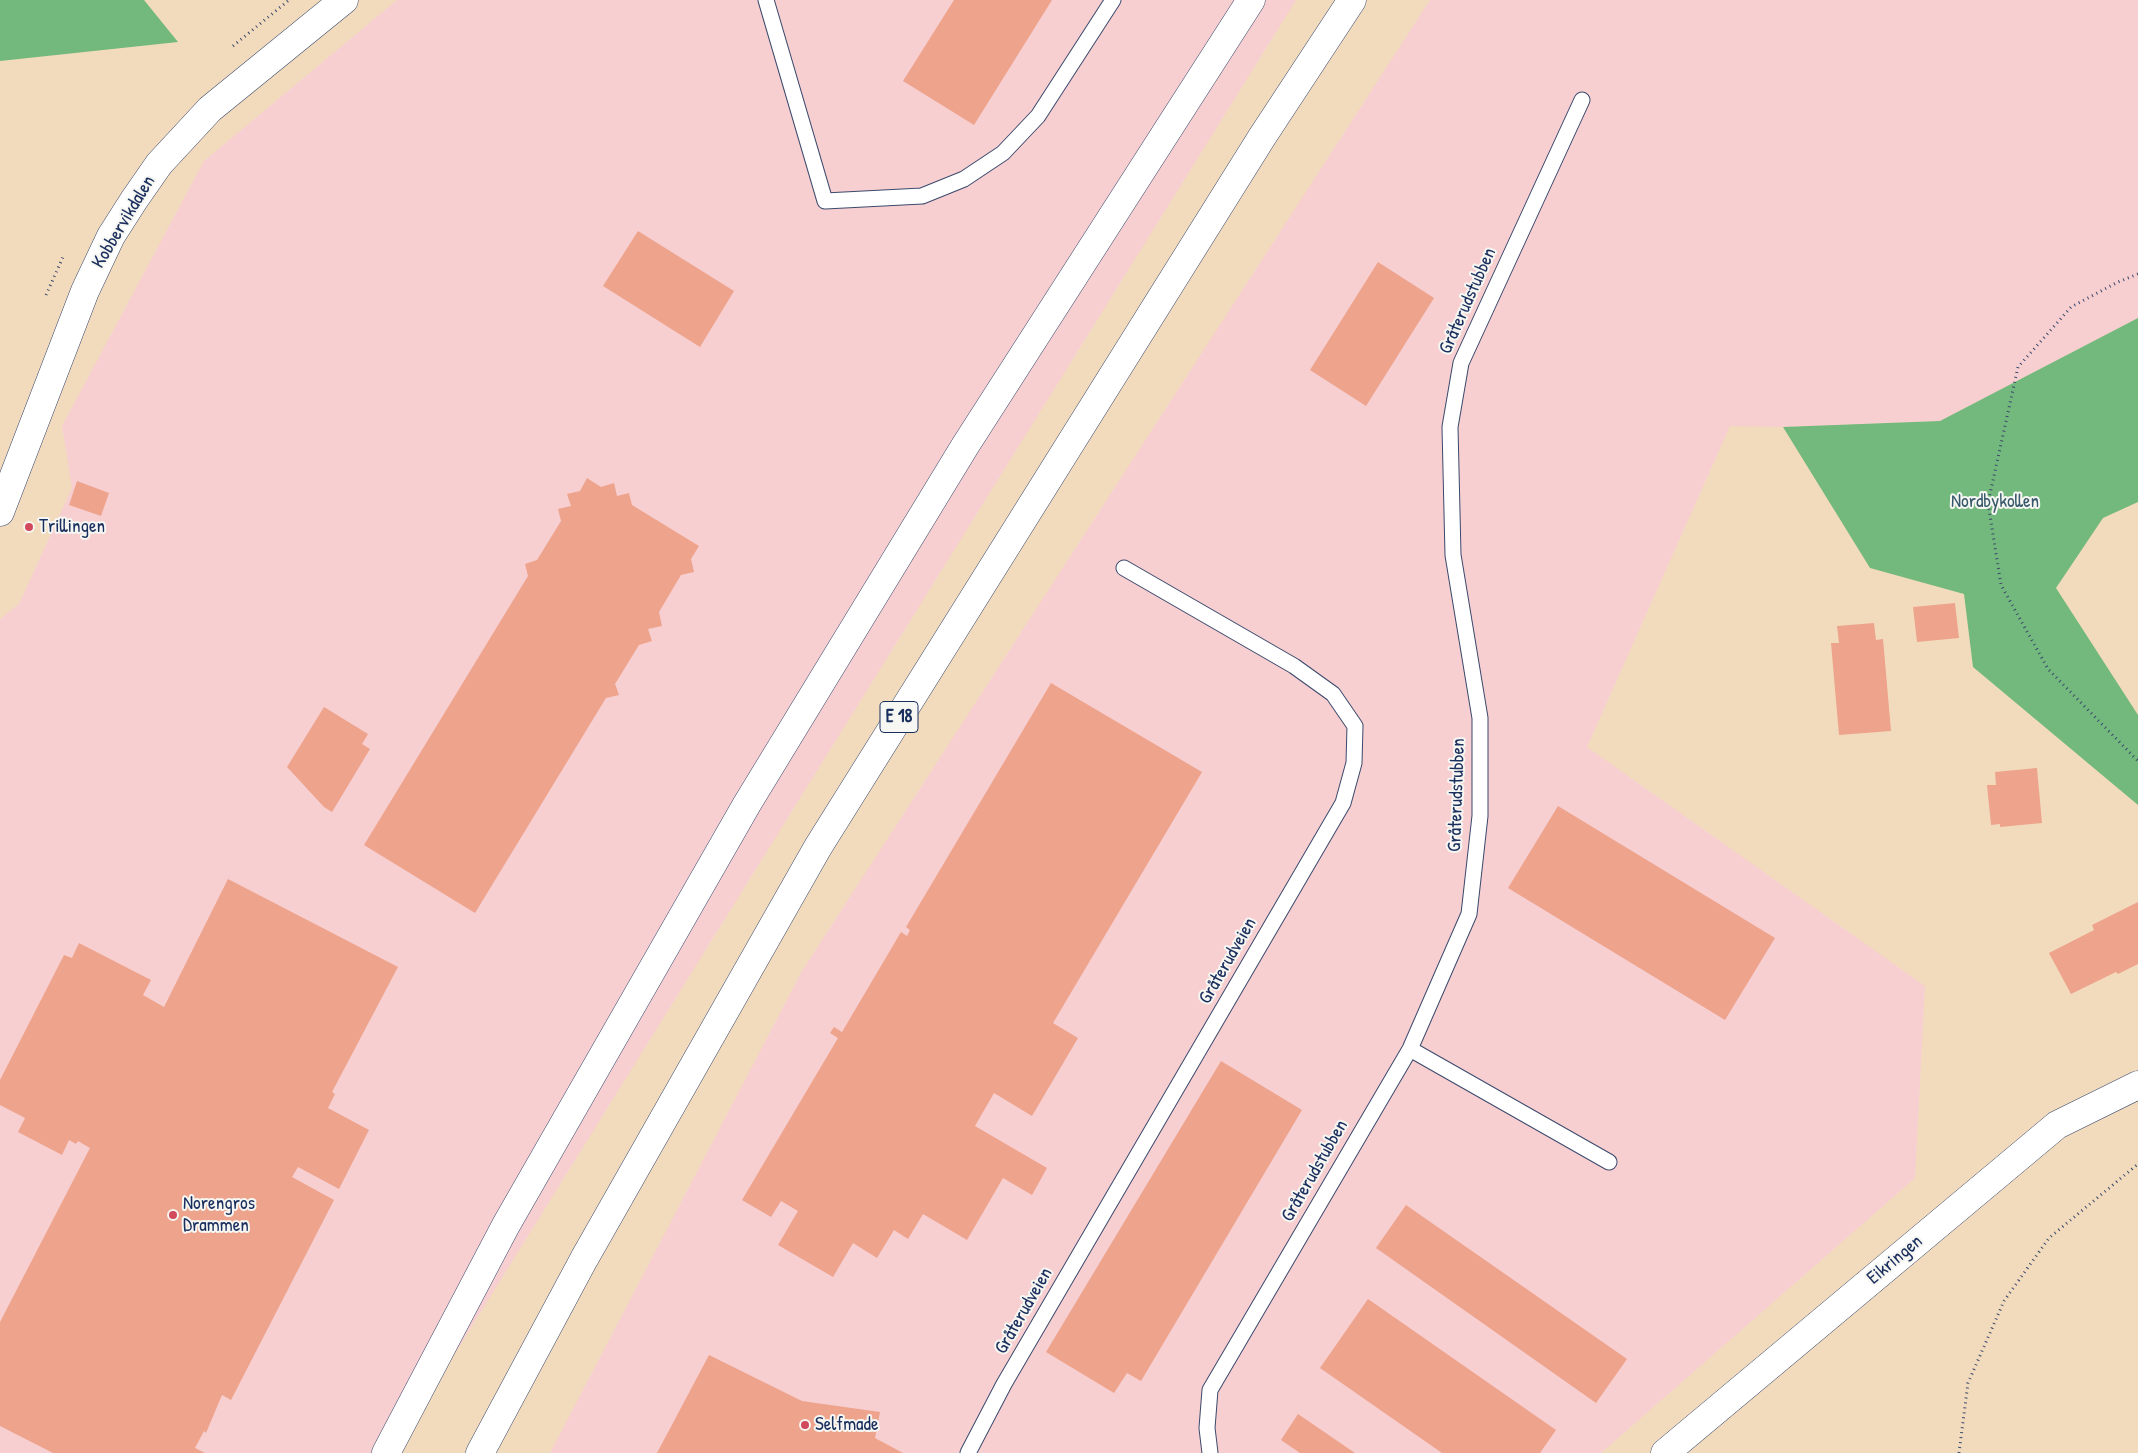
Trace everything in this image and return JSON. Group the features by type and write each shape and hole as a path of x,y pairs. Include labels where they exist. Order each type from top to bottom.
{"main road":[{"name":"Kobbervikdalen","path":"0,512 85,291 111,236 134,200 159,164 210,110 344,0"},
{"path":"386,1453 506,1225 747,804 965,446 1251,0"},
{"name":"E 18","path":"480,1453 584,1259 818,847 1262,137 1352,0"},
{"name":"Eikringen","path":"1665,1453 2057,1125 2138,1085"}],"lane":[{"path":"766,0 825,200 922,196 964,179 1003,153 1038,116 1114,0"},
{"name":"Gråterudstubben","path":"1210,1453 1207,1428 1210,1390 1410,1049 1469,914 1480,816 1480,718 1453,555 1450,427 1461,363 1582,100"},
{"name":"Gråterudveien","path":"968,1453 1004,1384 1343,803 1354,764 1355,726 1333,694 1294,666 1124,568"},
{"path":"1410,1049 1609,1162"}],"path":[{"path":"2138,274 2118,282 2071,307 2018,367 1988,503 2001,585 2048,668 2138,761"},
{"path":"1959,1453 1968,1383 2004,1301 2049,1238 2138,1164"}],"shaded area":[{"path":"397,0 1296,0 393,1453 0,1453 0,619 19,604 72,488 62,426 204,161"},
{"path":"1430,0 2138,0 2138,318 1940,421 1783,427 1730,426 1587,747 1925,986 1915,1178 1601,1453 550,1453 802,971"}],"green space":[{"path":"0,0 144,0 178,42 0,61"},
{"name":"Nordbykollen","path":"2138,318 2138,502 2103,518 2056,588 2138,715 2138,805 1973,667 1964,594 1870,568 1783,427 1940,421"}],"building":[{"path":"954,0 1052,0 974,125 903,81"},
{"path":"638,231 734,291 700,347 603,286"},
{"path":"1378,262 1434,298 1366,406 1310,370"},
{"path":"587,478 601,487 614,483 617,496 629,493 632,505 699,546 691,559 694,572 681,575 659,612 662,626 648,629 652,641 639,645 615,684 619,695 606,698 475,913 364,845 528,576 525,564 537,560 561,521 558,509 571,506 567,494 580,491"},
{"path":"77,481 109,493 101,516 69,505"},
{"path":"1955,603 1959,638 1917,642 1913,607"},
{"path":"1874,623 1876,640 1883,639 1891,731 1839,735 1831,643 1839,643 1837,626"},
{"path":"1051,683 1202,772 1053,1023 1078,1038 1032,1116 994,1093 975,1126 1047,1168 1032,1195 1003,1178 967,1240 923,1214 908,1239 894,1230 877,1258 853,1243 833,1277 778,1245 798,1211 781,1201 771,1217 742,1200 838,1038 830,1033 834,1027 842,1032 901,932 907,936 910,930 906,927"},
{"path":"324,707 368,734 362,744 370,749 332,812 324,807 287,767"},
{"path":"2037,768 2042,823 2000,827 2000,824 1991,825 1987,785 1996,785 1995,772"},
{"path":"1558,806 1775,938 1725,1020 1508,888"},
{"path":"228,879 398,967 332,1092 335,1094 328,1108 369,1130 339,1189 298,1167 292,1177 334,1200 231,1400 222,1395 206,1433 204,1431 195,1448 205,1453 53,1453 0,1426 0,1322 90,1148 78,1141 76,1144 69,1140 62,1155 18,1132 25,1118 0,1105 0,1080 64,955 72,958 79,943 151,980 143,995 164,1007"},
{"path":"2138,902 2138,964 2118,974 2116,972 2071,994 2049,953 2094,930 2092,925"},
{"path":"1221,1061 1302,1110 1141,1381 1127,1373 1114,1393 1046,1352"},
{"path":"1406,1205 1627,1359 1596,1403 1376,1248"},
{"path":"1368,1299 1556,1430 1540,1453 1442,1453 1320,1368"},
{"path":"709,1355 802,1401 880,1412 875,1438 903,1453 657,1453"},
{"path":"1298,1414 1355,1453 1300,1453 1281,1440"}],"place":[{"name":"Trillingen","path":"29,527"},
{"name":"Norengros Drammen","path":"173,1215"},
{"name":"Selfmade","path":"805,1425"}]}
